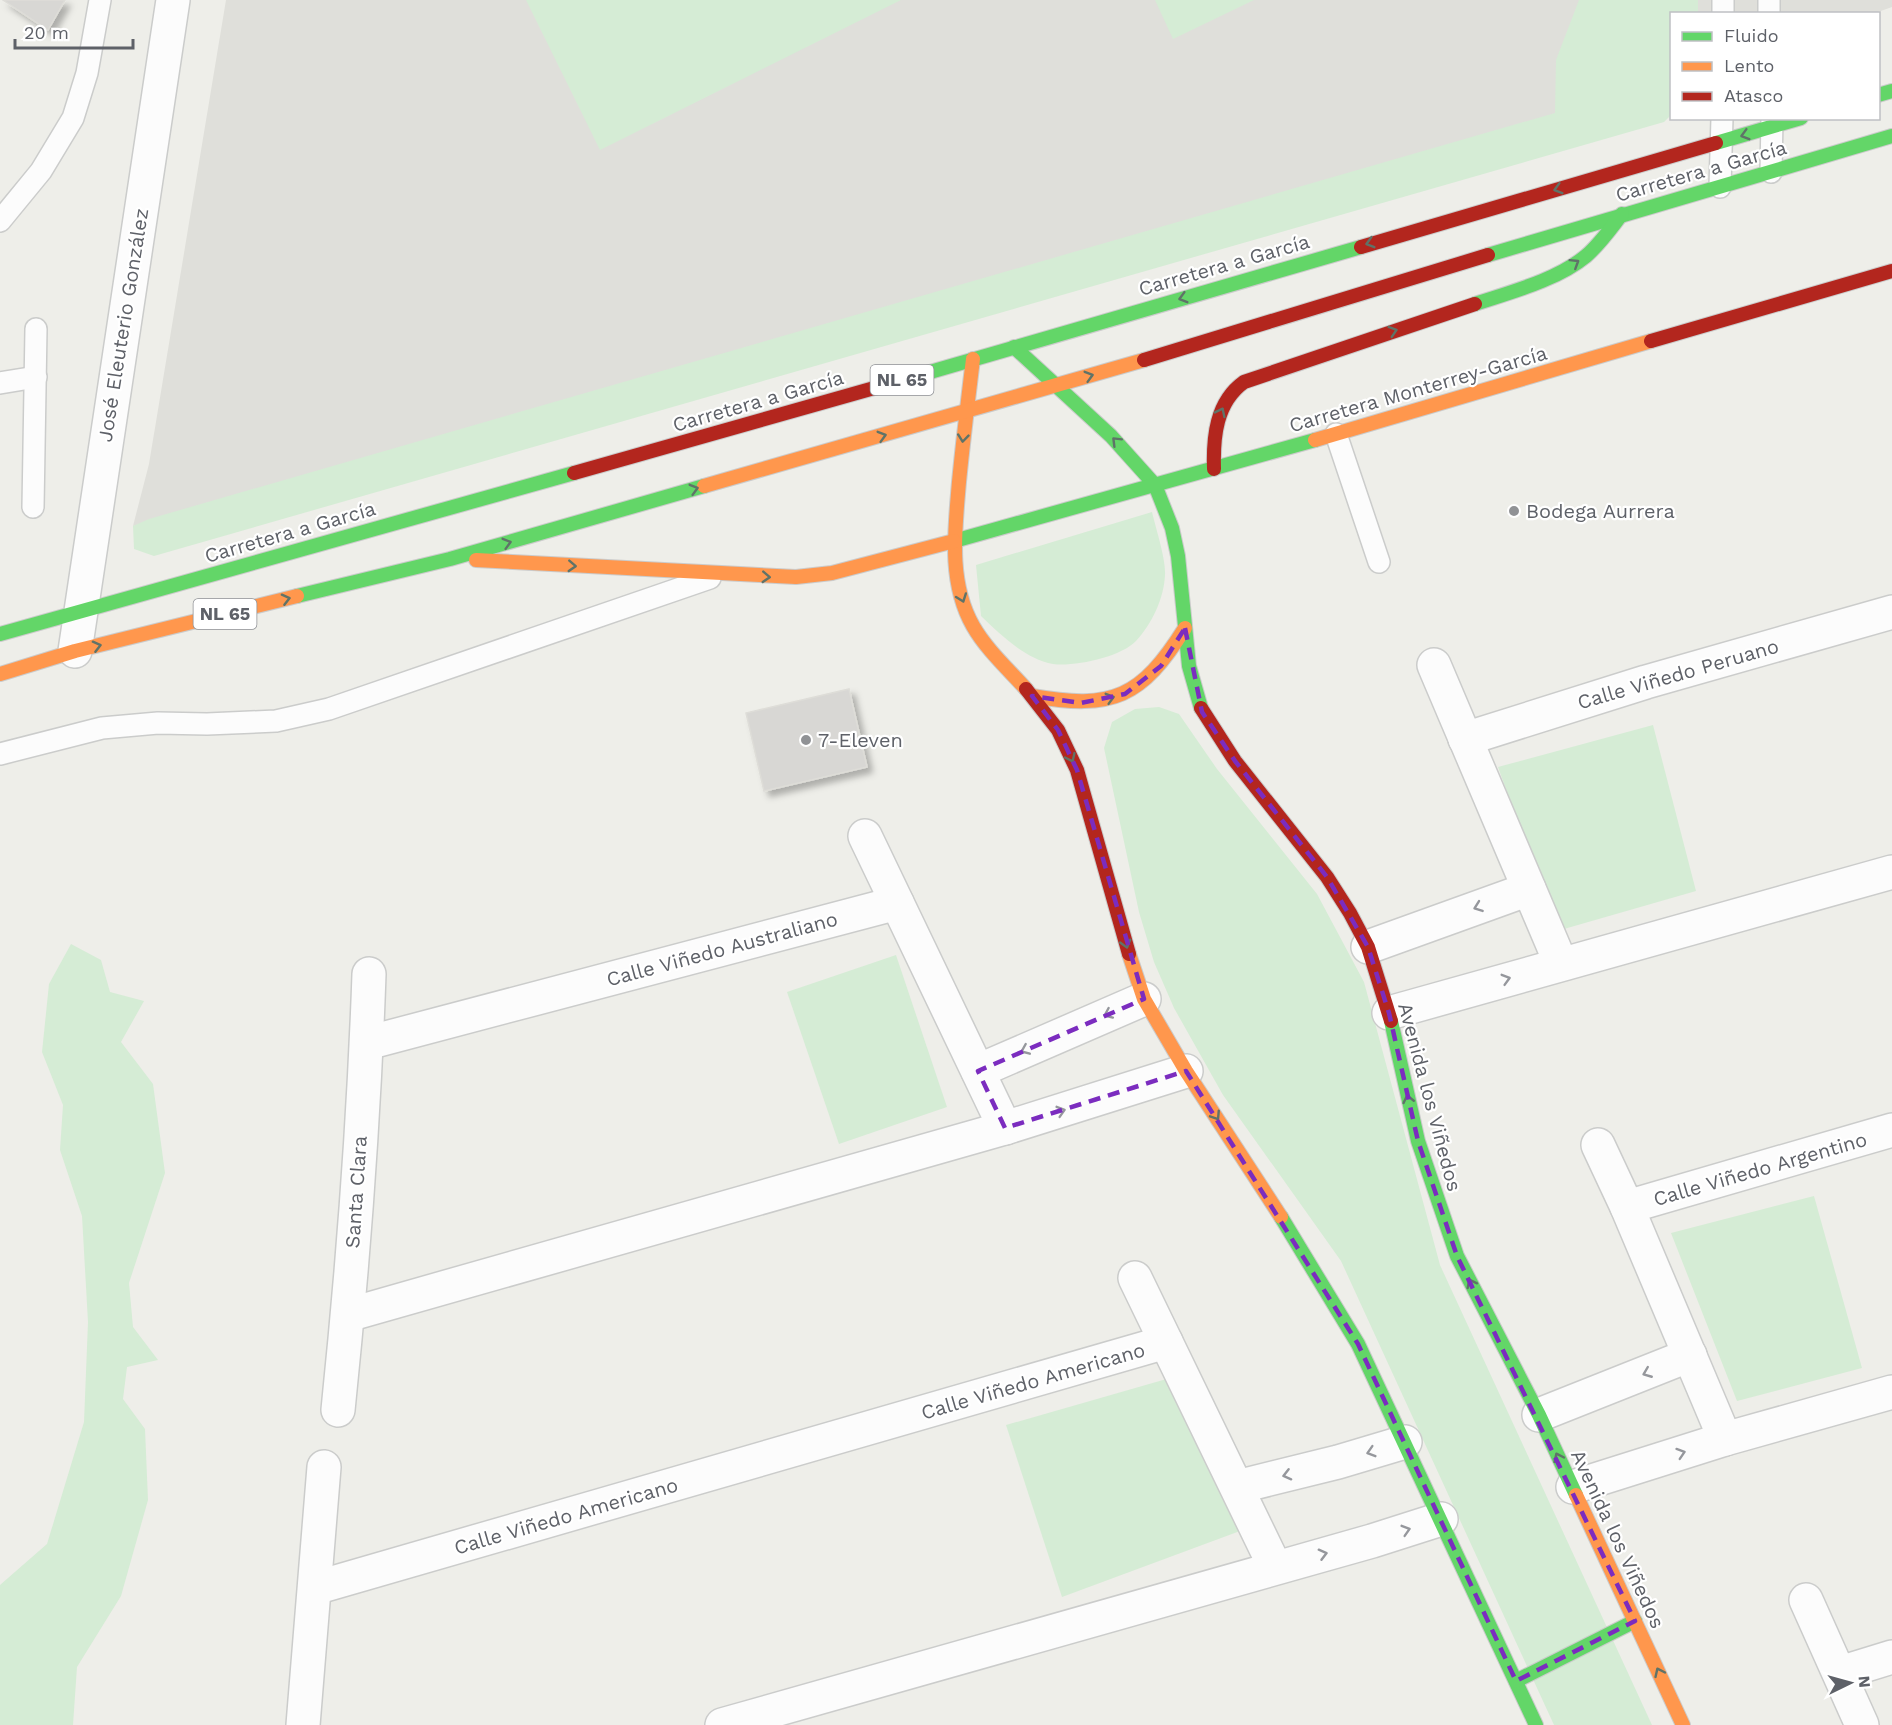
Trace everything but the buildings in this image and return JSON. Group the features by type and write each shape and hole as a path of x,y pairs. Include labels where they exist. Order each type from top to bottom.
{"main road":[{"name":"Carretera a García","path":"0,634 973,359 1722,141 1772,123 1789,120"},
{"name":"Carretera a García","path":"450,559 1055,386 1622,214 1892,136"},
{"path":"1214,469 1213,443 1217,421 1226,402 1241,384 1272,371 1528,286 1572,266 1586,256 1622,214"},
{"name":"Carretera Monterrey-García","path":"450,559 796,577 832,573 1214,469 1892,272"},
{"name":"Avenida los Viñedos","path":"1014,347 1112,436 1155,485 1172,528 1178,556 1189,666 1202,712 1234,761 1327,877 1368,947 1389,1013 1418,1141 1457,1256 1539,1415 1683,1725"},
{"path":"973,359 954,541 957,585 972,626 1058,730 1077,770 1089,807 1143,999 1186,1071 1289,1229 1358,1344 1536,1725"},
{"name":"NL 65","path":"0,674 75,651 450,559"},
{"path":"1032,696 1081,704 1104,701 1125,694 1145,682 1161,666 1185,628"},
{"path":"1516,1681 1635,1621"}],"street":[{"name":"José Eleuterio González","path":"75,651 79,612 173,0"},
{"name":"Calle Viñedo Peruano","path":"1465,739 1646,682 1892,612"},
{"path":"1434,665 1561,964"},
{"path":"865,836 1005,1128"},
{"path":"1389,1013 1892,872"},
{"path":"1368,947 1529,889"},
{"name":"Calle Viñedo Australiano","path":"367,1043 897,903"},
{"name":"Santa Clara","path":"338,1410 348,1315 367,1043 369,974"},
{"path":"978,1071 1143,999"},
{"path":"348,1315 1005,1128 1186,1071"},
{"name":"Calle Viñedo Argentino","path":"1627,1207 1892,1130"},
{"name":"Calle Viñedo Argentino","path":"1598,1145 1627,1207 1725,1439"},
{"path":"1136,1278 1166,1342"},
{"name":"Calle Viñedo Americano","path":"315,1588 1166,1342 1275,1567"},
{"path":"1539,1415 1690,1355"},
{"path":"1573,1487 1725,1439 1892,1392"},
{"path":"1237,1487 1338,1462 1405,1442"},
{"path":"303,1725 324,1467"},
{"path":"722,1725 1372,1541 1441,1519"},
{"path":"1806,1600 1863,1725"},
{"path":"1840,1673 1892,1657"}],"lane":[{"path":"0,221 41,171 74,118 87,73 100,0"},
{"path":"1720,187 1722,120"},
{"path":"1772,123 1772,172"},
{"path":"33,507 36,329"},
{"path":"0,383 36,378"},
{"path":"1336,434 1379,562"},
{"path":"0,754 102,728 158,723 207,724 276,721 329,709 722,574"}],"highlighted area":[{"path":"1185,628 1202,712 1235,761 1327,877 1368,947 1389,1013 1418,1141 1457,1256 1635,1621 1516,1681 1358,1344 1186,1071 1005,1128 978,1071 1144,999 1077,770 1058,730 1032,696 1081,703 1125,694 1161,666"}],"shaded area":[{"path":"226,0 1892,0 1892,7 1878,12 1670,12 1670,98 133,526 149,464"}],"green space":[{"path":"526,0 901,0 600,150"},
{"path":"1155,0 1254,0 1173,39"},
{"path":"1579,0 1698,0 1698,12 1670,12 1670,116 1664,122 154,556 134,549 133,526 149,519 1555,113 1556,60"},
{"path":"1152,512 1164,561 1164,584 1160,602 1152,619 1129,647 1097,660 1062,665 1053,664 1023,652 981,616 976,565"},
{"path":"1159,707 1179,714 1217,769 1317,894 1364,982 1440,1265 1652,1725 1554,1725 1341,1261 1223,1095 1174,1008 1154,962 1139,912 1104,748 1112,722 1135,709"},
{"path":"1653,725 1696,891 1557,931 1498,767"},
{"path":"71,944 101,960 110,992 144,1001 121,1042 153,1084 165,1173 129,1283 133,1327 158,1360 127,1367 123,1399 145,1429 148,1500 121,1596 77,1667 73,1725 0,1725 0,1585 47,1544 84,1422 88,1322 82,1216 60,1150 63,1105 42,1052 49,984"},
{"path":"896,955 947,1107 839,1144 787,992"},
{"path":"1814,1196 1862,1368 1737,1401 1671,1233"},
{"path":"1170,1378 1240,1531 1062,1597 1006,1425"}],"traffic: fast":[{"path":"1880,94 1892,91"},
{"path":"1716,143 1794,120"},
{"path":"1488,255 1892,136"},
{"path":"1475,304 1548,279 1561,272 1586,256 1622,214"},
{"path":"899,381 1361,247"},
{"path":"1014,347 1111,436 1155,485 1172,528 1178,556 1189,666 1201,708"},
{"path":"954,541 1315,440"},
{"path":"0,634 574,473"},
{"path":"297,596 450,559 704,486"},
{"path":"1391,1021 1418,1141 1457,1256 1539,1415 1576,1495"},
{"path":"1281,1217 1358,1344 1536,1725"},
{"path":"1516,1681 1635,1621"}],"traffic: slow":[{"path":"1315,440 1651,341"},
{"path":"973,359 956,519 957,574 965,609 973,626 991,651 1026,689"},
{"path":"704,486 1144,360"},
{"path":"476,560 796,577 832,573 954,541"},
{"path":"0,674 75,651 297,596"},
{"path":"1032,696 1084,701 1122,694 1139,684 1154,670 1185,628"},
{"path":"1129,954 1144,999 1186,1071 1281,1217"},
{"path":"1576,1495 1683,1725"}],"traffic: jam":[{"path":"1361,247 1716,143"},
{"path":"1144,360 1488,255"},
{"path":"1651,341 1892,271"},
{"path":"1214,469 1214,445 1218,421 1227,400 1244,382 1475,304"},
{"path":"574,473 899,381"},
{"path":"1026,689 1058,730 1077,770 1129,954"},
{"path":"1201,708 1235,761 1327,877 1350,913 1368,947 1391,1021"}],"place":[{"name":"Bodega Aurrera","path":"1514,511"},
{"name":"7-Eleven","path":"806,740"}]}
